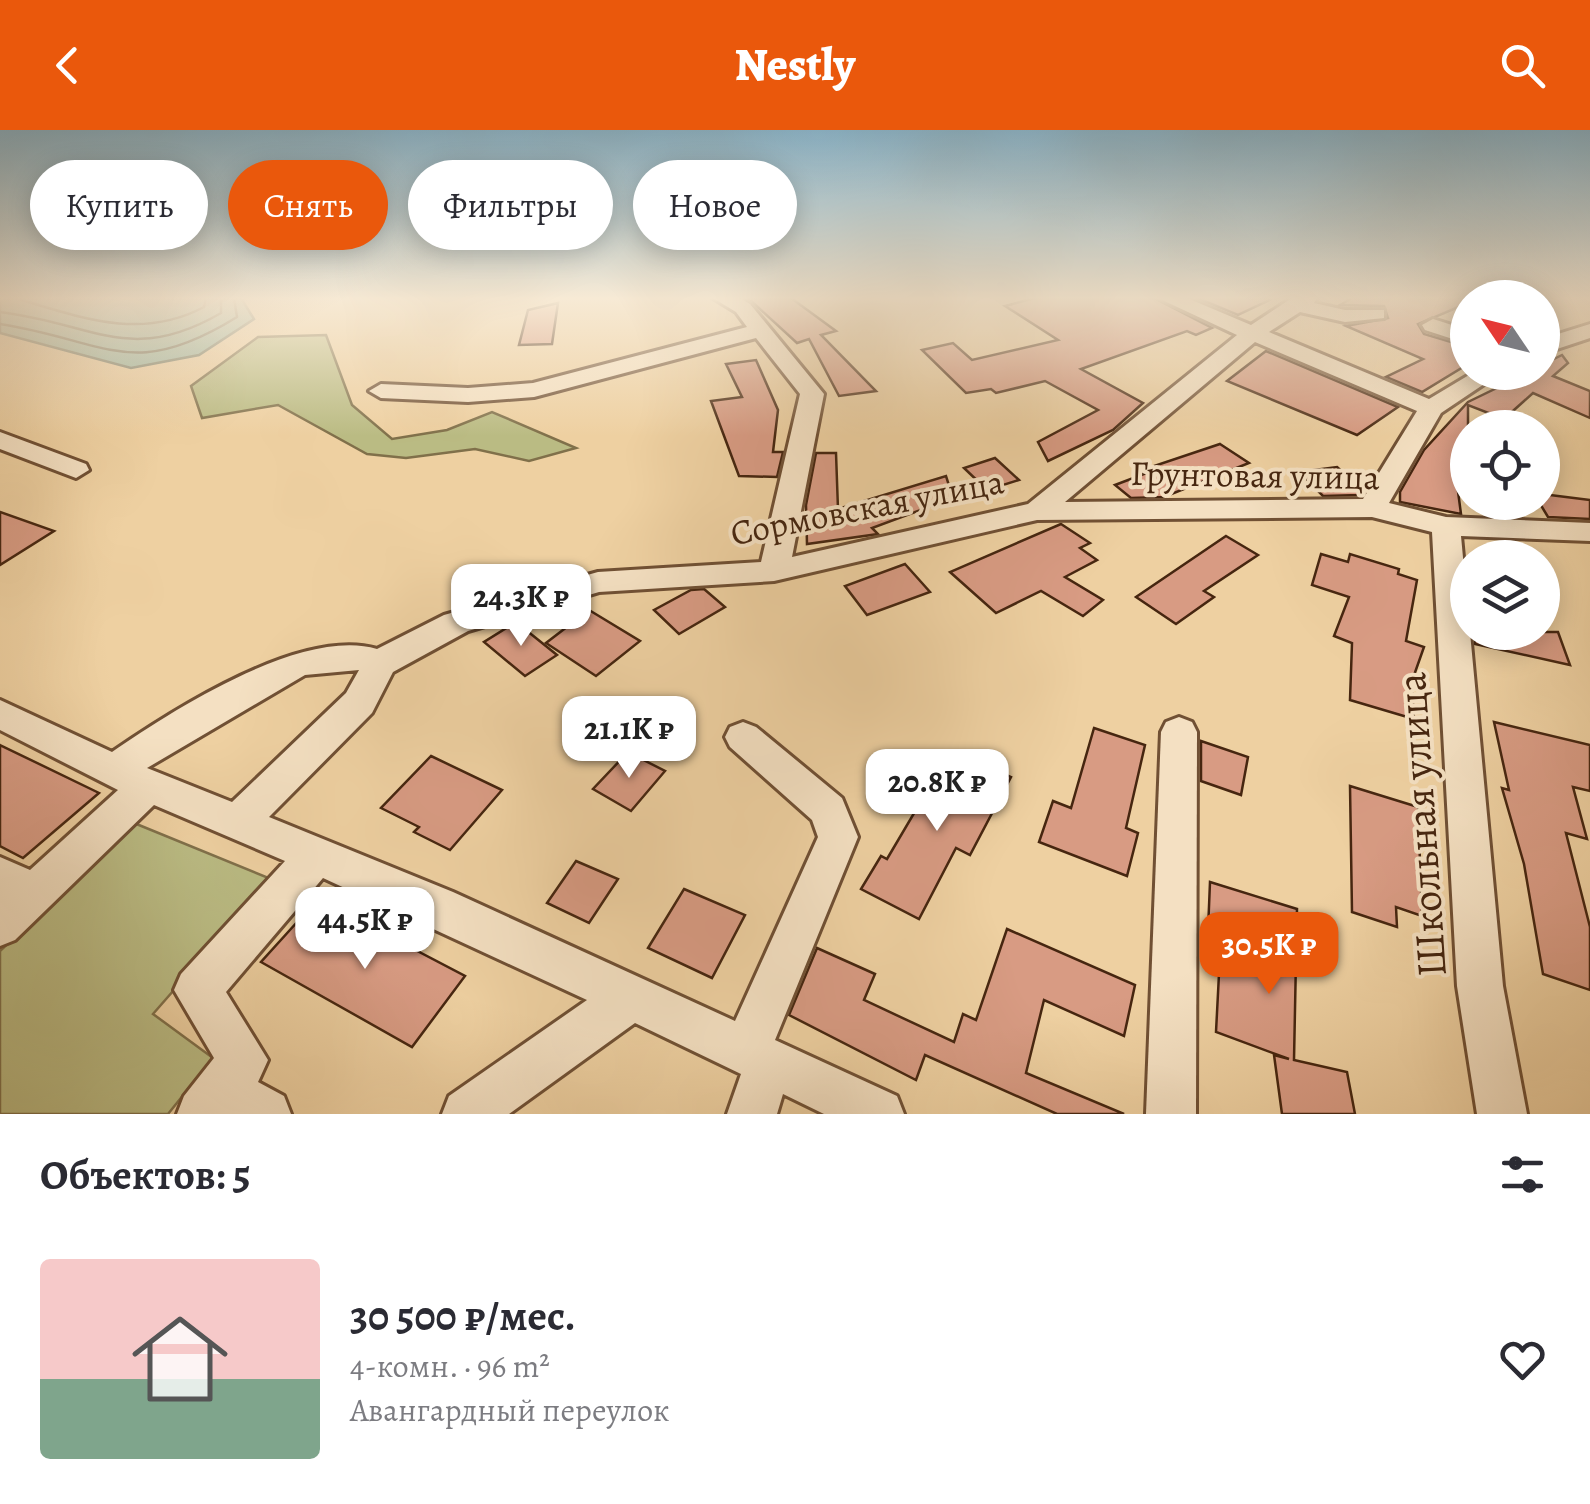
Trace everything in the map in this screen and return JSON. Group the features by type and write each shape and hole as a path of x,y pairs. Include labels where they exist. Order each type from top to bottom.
{"street":[{"path":"381,391 468,396 534,390 709,344"},
{"path":"773,344 812,394 774,572"},
{"name":"Сормовская улица","path":"380,663 456,623 598,582 774,572 1037,511 1240,344"},
{"path":"1282,344 1431,408"},
{"path":"1372,508 1431,408 1461,390"},
{"path":"0,440 76,470"},
{"name":"Грунтовая улица","path":"1037,511 1372,508 1446,526 1590,532"},
{"name":"Школьная улица","path":"1446,526 1480,986 1502,1114"},
{"path":"0,924 17,884 132,778 158,740 298,663 361,657 380,663 359,704 239,821"},
{"path":"0,714 132,778 318,854 879,1114"},
{"path":"1171,1114 1179,732"},
{"path":"743,737 828,810 838,836 758,1057 752,1114"},
{"path":"266,1114 212,1102 244,1060 197,990 318,854"},
{"path":"467,1114 631,997"}],"green space":[{"path":"249,344 329,344 352,405 392,439 447,430 492,412 576,448 529,461 475,449 406,458 367,454 278,405 202,418 191,386"},
{"path":"134,823 271,879 153,1014 213,1058 168,1114 0,1114 0,951"}],"water":[{"path":"41,344 216,344 199,355 131,368"}],"building":[{"path":"812,344 830,344 876,391 839,396"},
{"path":"954,344 972,360 1041,344 1151,344 1081,369 1143,403 1113,430 1048,461 1038,442 1098,410 1045,381 996,393 991,389 966,393 922,350"},
{"path":"1388,344 1450,344 1450,375 1422,392 1386,377 1423,359"},
{"path":"1266,351 1398,407 1357,435 1227,381"},
{"path":"1560,356 1568,363 1560,370"},
{"path":"756,360 778,410 773,452 783,452 777,477 739,476 711,401 742,397 726,364"},
{"path":"1560,379 1590,391 1590,418 1533,393 1514,410 1481,410 1468,405 1468,410 1461,410 1468,402 1493,390 1560,390"},
{"path":"1450,422 1450,512 1400,502 1400,492 1424,450"},
{"path":"1220,444 1249,463 1164,497 1131,498 1115,485 1144,474 1139,471"},
{"path":"816,453 836,453 838,509 946,476 953,498 872,528 878,534 807,544 806,505"},
{"path":"995,458 1019,480 987,490 964,468"},
{"path":"1337,467 1363,491 1361,495 1323,496 1299,472"},
{"path":"1560,496 1590,500 1590,519 1560,518"},
{"path":"0,512 54,531 0,565"},
{"path":"1061,524 1090,543 1080,548 1097,560 1065,577 1103,600 1083,616 1041,591 996,613 950,572"},
{"path":"1226,536 1258,555 1204,591 1214,597 1176,624 1136,597"},
{"path":"1321,554 1348,562 1350,554 1399,569 1398,574 1417,580 1406,641 1424,647 1412,681 1414,719 1350,700 1352,643 1334,636 1349,597 1312,585"},
{"path":"905,564 930,592 867,615 845,586"},
{"path":"704,589 725,607 679,634 654,610 691,590"},
{"path":"589,610 640,641 596,676 546,643"},
{"path":"516,622 557,655 525,676 484,642"},
{"path":"1560,638 1570,665 1502,650 1560,650"},
{"path":"1494,722 1590,745 1590,791 1573,787 1587,839 1566,833 1590,927 1590,990 1543,974 1524,864 1502,788 1509,790"},
{"path":"1094,728 1145,745 1126,828 1138,833 1127,876 1039,842 1053,801 1071,808"},
{"path":"1201,741 1248,757 1241,795 1201,781"},
{"path":"0,745 99,793 23,858 0,846"},
{"path":"628,752 665,771 631,811 593,789"},
{"path":"963,755 1011,777 970,855 956,848 919,919 861,889 881,856 887,859 943,764 955,769"},
{"path":"431,756 502,790 450,850 414,832 419,827 381,808"},
{"path":"1350,786 1418,807 1422,916 1396,907 1397,927 1352,912"},
{"path":"576,861 618,879 589,923 547,903"},
{"path":"1210,882 1297,909 1294,1060 1347,1072 1355,1114 1282,1114 1274,1055 1289,1059 1216,1032 1221,935 1208,931"},
{"path":"684,889 745,915 712,978 648,948"},
{"path":"318,899 465,976 412,1047 261,962"},
{"path":"1007,929 1135,985 1124,1036 1044,1000 1026,1073 1124,1114 1057,1114 925,1055 916,1080 789,1015 817,948 875,974 864,1000 954,1042 963,1014 976,1020"}]}
